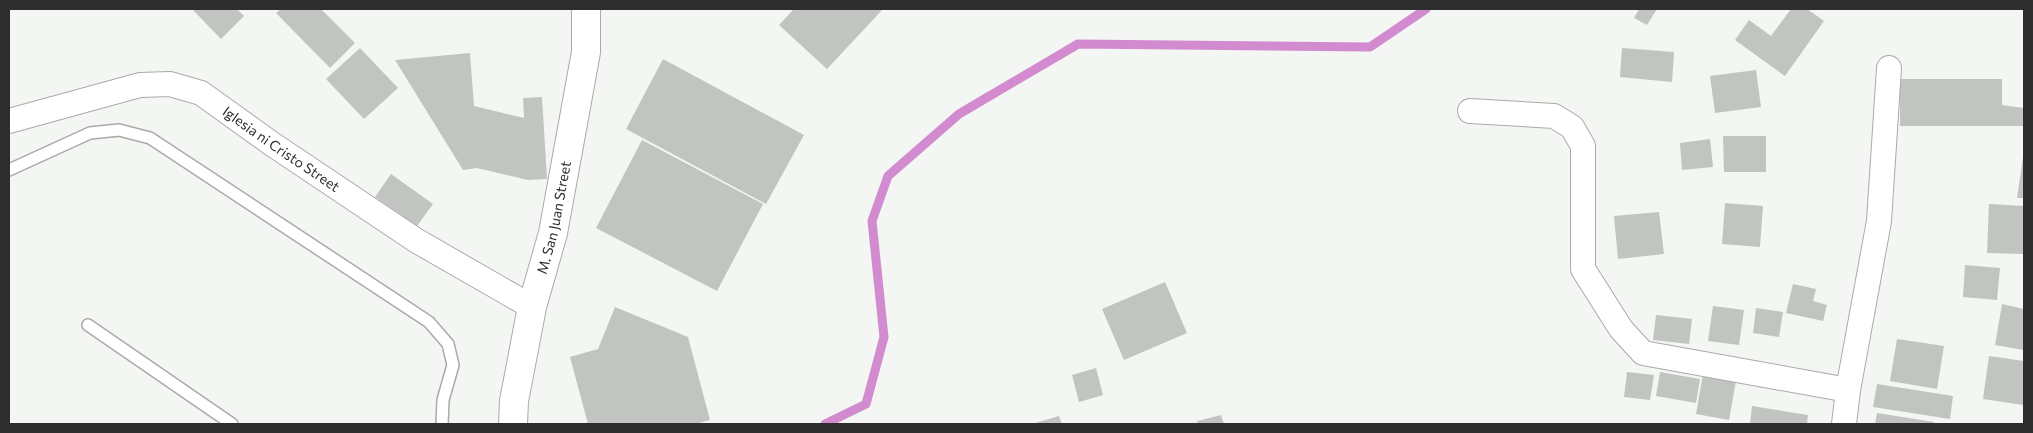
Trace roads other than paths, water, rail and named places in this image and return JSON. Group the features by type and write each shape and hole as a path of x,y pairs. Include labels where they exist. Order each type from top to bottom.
{"street":[{"name":"M. San Juan Street","path":"513,424 514,401 532,307 553,233 586,52 586,9"},
{"path":"1844,424 1848,390 1879,221 1889,68"},
{"name":"Iglesia ni Cristo Street","path":"9,121 140,85 170,84 201,93 272,144 417,241 532,307"},
{"path":"1470,111 1554,116 1572,127 1583,146 1583,269 1620,329 1642,353 1848,390"}],"lane":[{"path":"9,170 90,133 119,130 150,138 429,322 448,344 453,365 443,400 442,424"},
{"path":"88,325 232,424"}],"waterway":[{"path":"825,424 866,404 884,337 872,221 888,176 959,114 1078,44 1370,47 1426,9"}]}
